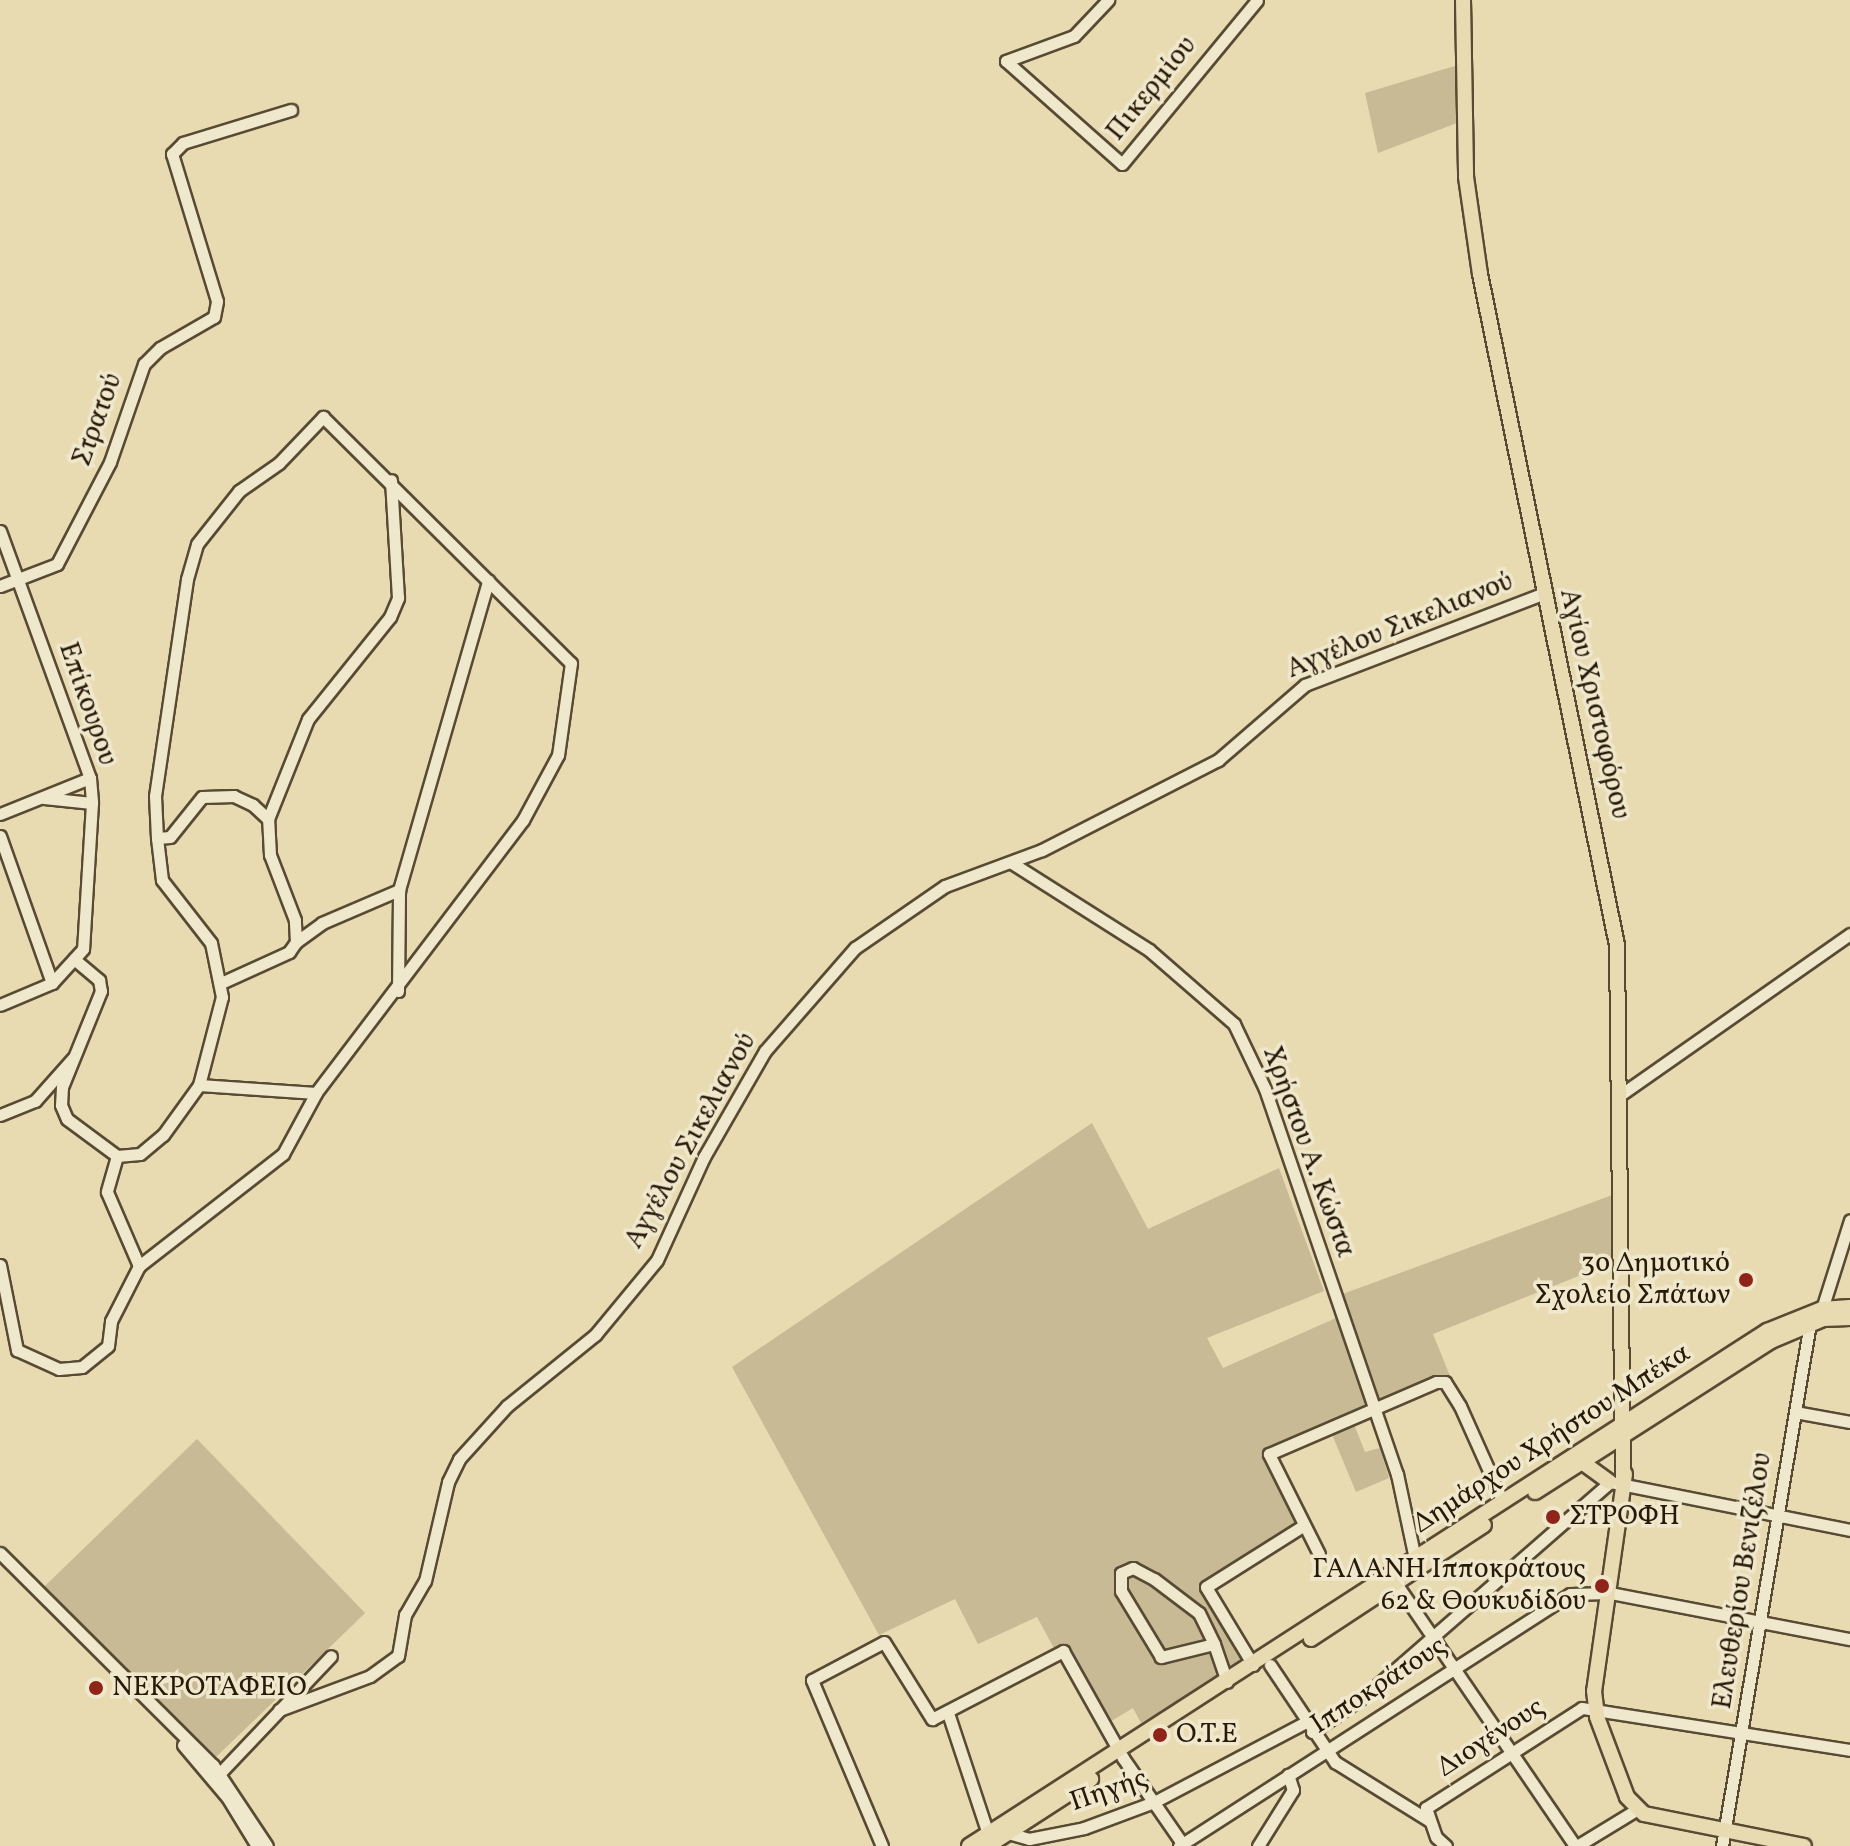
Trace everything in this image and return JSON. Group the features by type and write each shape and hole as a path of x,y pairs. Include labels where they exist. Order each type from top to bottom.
{"main road":[{"name":"Αγίου Χριστοφόρου","path":"1463,0 1466,177 1542,594 1617,945 1621,1433 1610,1593 1594,1706"},
{"name":"Δημάρχου Χρήστου Μπέκα","path":"969,1846 1008,1833 1253,1665 1582,1462 1767,1331 1822,1309 1850,1307"},
{"name":"Δημάρχου Χρήστου Μπέκα","path":"988,1840 1121,1754 1270,1665 1393,1579 1415,1559 1503,1502 1771,1341 1810,1323 1850,1318"},
{"path":"1582,1462 1618,1484"},
{"path":"1594,1706 1636,1810 1804,1846"}],"street":[{"name":"Πικερμίου","path":"1108,0 1074,36 1006,61 1122,164 1257,0"},
{"name":"Στρατού","path":"0,586 57,564 75,538 144,364 160,348 214,317 217,301 172,154 183,143 291,110"},
{"path":"0,1265 17,1350 59,1369 82,1367 108,1346 111,1321 139,1266 283,1154 316,1093 398,991 523,820 558,755 565,726 569,656 488,581 391,480 323,417 279,463 239,491 197,544 155,796 157,838 162,880 211,943 221,983 220,1015 199,1085 163,1135 140,1154 117,1156 67,1119 61,1105 62,1087 101,991 99,980 74,959"},
{"path":"296,942 270,855 268,819 308,719 390,617 398,598 391,480"},
{"name":"Επίκουρου","path":"0,531 90,778 88,914 83,949 52,983"},
{"path":"398,991 399,890 488,581"},
{"name":"Αγγέλου Σικελιανού","path":"279,1710 370,1676 398,1656 405,1615 425,1581 448,1482 459,1459 507,1406 595,1335 657,1260 698,1167 765,1051 826,975 887,923 945,886 1012,863 1218,760 1305,685 1542,594"},
{"path":"0,814 90,778"},
{"path":"157,838 170,837 202,797 215,793 243,800 268,819"},
{"path":"43,797 92,803"},
{"path":"0,836 52,983 0,1005"},
{"name":"Χρήστου Α. Κώστα","path":"1012,863 1149,950 1234,1024 1265,1089 1374,1406 1397,1474 1415,1559"},
{"path":"221,983 289,952 296,942 322,923 399,890"},
{"path":"1620,1095 1850,934"},
{"path":"0,1115 35,1101 78,1053"},
{"path":"199,1085 316,1093"},
{"path":"117,1156 107,1192 139,1266"},
{"path":"1822,1309 1850,1220"},
{"name":"Ελευθερίου Βενιζέλου","path":"1722,1846 1810,1323"},
{"path":"1319,1554 1269,1454 1374,1406 1441,1381 1460,1406 1503,1502"},
{"path":"1795,1412 1850,1422"},
{"path":"1618,1484 1850,1530"},
{"name":"Πηγής","path":"1008,1833 1029,1839 1084,1828 1154,1802 1309,1727 1366,1695 1432,1636 1618,1484"},
{"path":"1253,1665 1206,1587 1303,1526"},
{"path":"0,1553 214,1779 257,1846"},
{"path":"1214,1644 1161,1657 1121,1591 1121,1573 1133,1568 1178,1595 1199,1613 1214,1644 1227,1682"},
{"path":"1393,1579 1576,1846 1636,1810"},
{"name":"Ιπποκράτους","path":"1182,1845 1555,1600 1610,1593 1850,1639"},
{"path":"882,1846 812,1680 884,1642 927,1715 948,1713 1063,1651 1121,1754 1182,1845"},
{"name":"Αγγέλου Σικελιανού","path":"220,1773 331,1656"},
{"path":"1270,1665 1324,1751 1417,1819 1428,1820 1434,1841 1446,1846"},
{"path":"120,1677 220,1773 267,1846"},
{"path":"1594,1706 1850,1750"},
{"name":"Διογένους","path":"1428,1820 1428,1806 1511,1753 1594,1706"},
{"path":"948,1713 988,1840"},
{"path":"1258,1846 1293,1790 1288,1775"}],"shaded area":[{"path":"1458,65 1457,123 1378,153 1365,93"},
{"name":"Ο.Τ.Ε","path":"1092,1123 1148,1229 1279,1168 1324,1291 1207,1338 1223,1368 1345,1314 1340,1295 1615,1194 1614,1262 1433,1334 1452,1381 1353,1422 1365,1452 1380,1448 1389,1478 1356,1492 1331,1432 1261,1455 1299,1521 1200,1586 1246,1661 1141,1723 1133,1708 1108,1723 1065,1645 1055,1650 1037,1617 978,1644 955,1599 879,1635 732,1367"},
{"path":"197,1439 365,1613 211,1762 43,1588"}],"place":[{"name":"3ο Δημοτικό Σχολείο Σπάτων","path":"1746,1280"},
{"name":"ΣΤΡΟΦΗ","path":"1553,1517"},
{"name":"ΓΑΛΑΝΗ Ιπποκράτους 62 & Θουκυδίδου","path":"1602,1586"},
{"name":"ΝΕΚΡΟΤΑΦΕΙΟ","path":"96,1688"},
{"name":"Ο.Τ.Ε","path":"1160,1735"}]}
